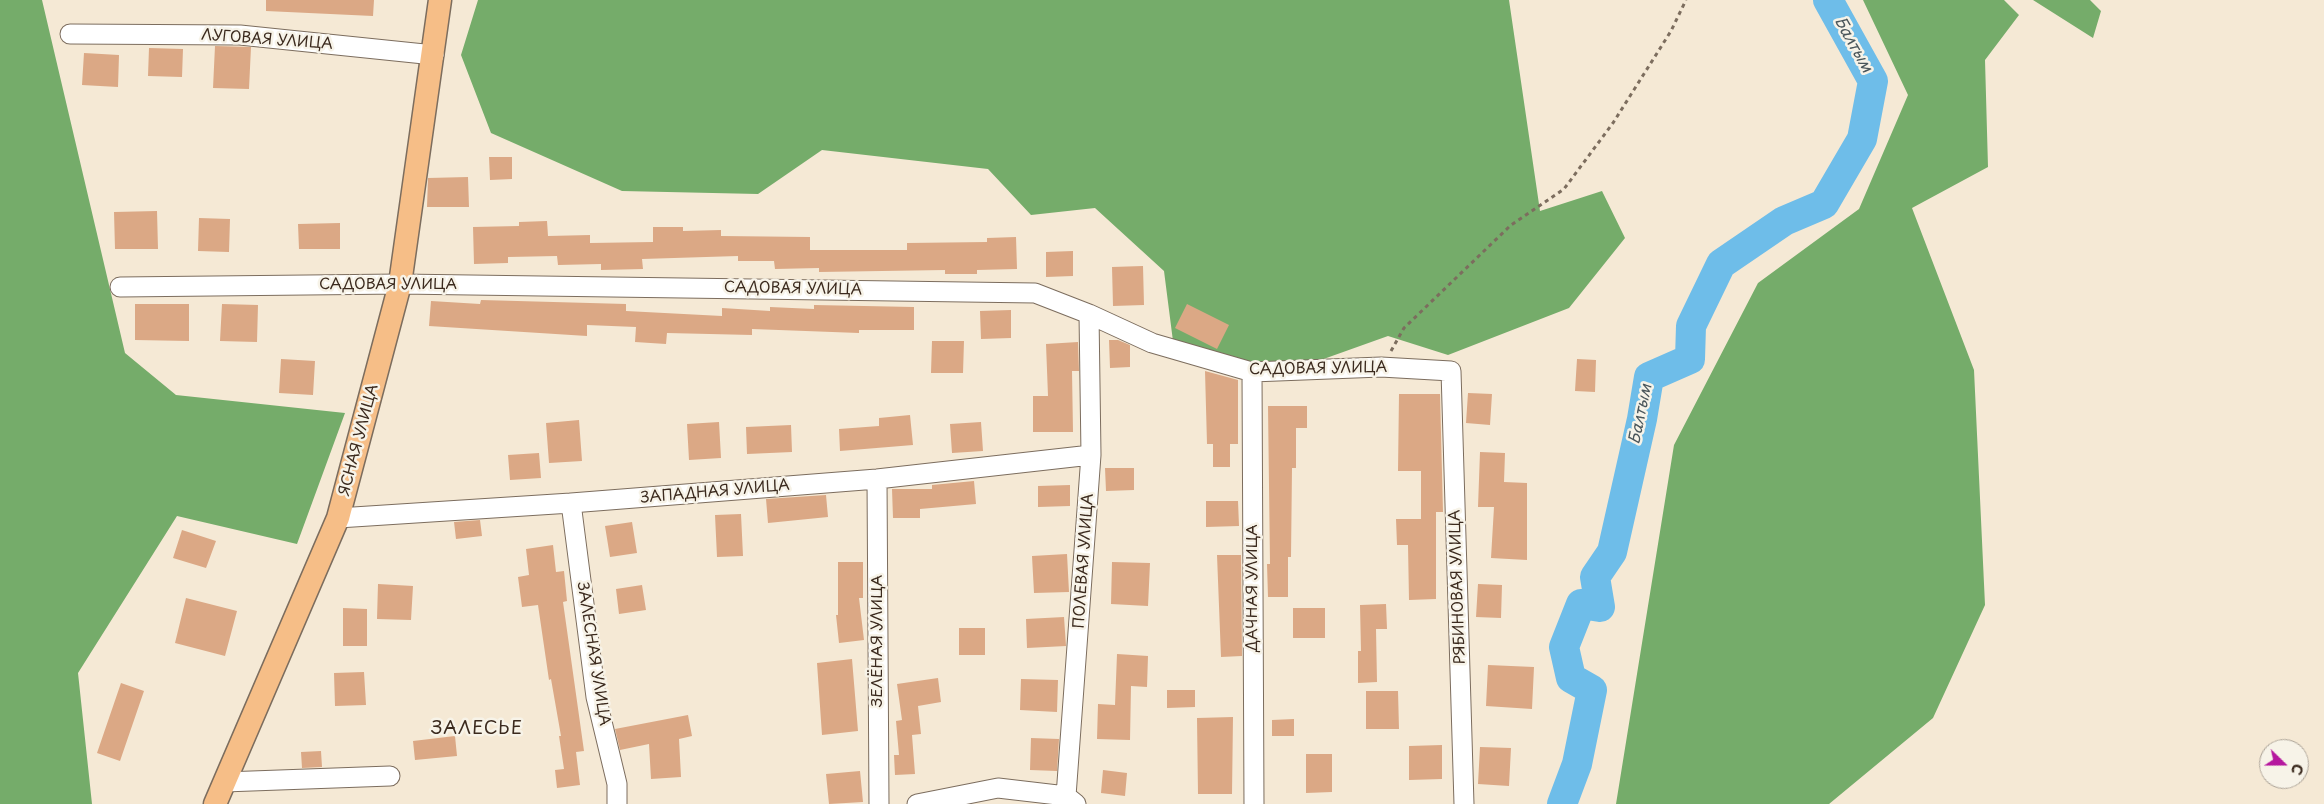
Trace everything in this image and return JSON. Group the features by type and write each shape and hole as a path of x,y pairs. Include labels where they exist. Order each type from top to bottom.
{"main road":[{"name":"ЯСНАЯ УЛИЦА","path":"215,804 338,518 400,284 434,55 440,0"}],"street":[{"name":"ЛУГОВАЯ УЛИЦА","path":"70,34 240,35 434,55"},
{"name":"САДОВАЯ УЛИЦА","path":"120,287 400,284 1035,293 1089,314 1152,343 1252,372 1381,367 1452,371"},
{"name":"ПОЛЕВАЯ УЛИЦА","path":"1071,800 1092,456 1089,314"},
{"name":"РЯБИНОВАЯ УЛИЦА","path":"1452,371 1464,804"},
{"name":"ДАЧНАЯ УЛИЦА","path":"1252,372 1254,804"},
{"name":"ЗАПАДНАЯ УЛИЦА","path":"338,518 571,503 878,479 1092,456"},
{"name":"ЗЕЛЁНАЯ УЛИЦА","path":"878,479 879,804"},
{"name":"ЗАЛЕСНАЯ УЛИЦА","path":"571,503 596,697 617,784 617,804"},
{"path":"224,782 390,776"},
{"path":"917,804 998,788 1071,800"}],"path":[{"path":"1381,367 1404,328 1511,225 1564,190 1613,123 1671,30 1686,0"}],"green space":[{"path":"0,0 42,0 125,353 176,395 345,413 297,544 177,516 78,673 92,804 0,804"},
{"path":"478,0 1509,0 1540,211 1602,191 1625,238 1569,308 1448,355 1388,336 1276,376 1174,349 1164,271 1095,208 1031,215 988,169 822,150 758,194 622,191 491,133 461,55"},
{"path":"1863,0 2004,0 2019,15 1985,60 1988,167 1912,208 1974,370 1985,605 1933,718 1829,804 1616,804 1674,445 1758,283 1859,209 1908,95"},
{"path":"2033,0 2090,0 2101,11 2093,38"}],"building":[{"path":"266,0 374,0 373,16 266,11"},
{"path":"215,46 251,47 249,89 213,88"},
{"path":"149,48 183,49 182,77 148,76"},
{"path":"84,53 119,55 118,87 82,85"},
{"path":"489,157 512,157 512,179 490,180"},
{"path":"468,177 469,207 427,207 428,178"},
{"path":"157,211 158,249 115,249 114,212"},
{"path":"199,218 230,219 229,252 198,251"},
{"path":"547,221 548,236 590,235 590,243 653,242 653,227 683,227 683,231 721,230 721,236 810,237 810,250 907,250 907,243 987,242 987,238 1016,237 1017,269 977,270 977,274 945,274 945,270 819,272 819,268 775,269 774,261 738,261 738,256 642,259 643,269 601,270 601,264 558,265 557,256 508,257 508,263 474,264 473,227 519,226 519,222"},
{"path":"340,223 340,249 299,249 298,224"},
{"path":"1073,251 1073,276 1046,277 1046,252"},
{"path":"1143,266 1144,305 1113,306 1112,267"},
{"path":"481,300 626,304 626,311 722,316 722,308 770,311 770,307 814,309 814,305 914,307 914,330 859,330 859,333 752,329 752,335 667,333 666,344 635,342 636,327 587,325 587,336 429,326 431,301 480,304"},
{"path":"135,304 189,304 189,341 135,340"},
{"path":"222,304 258,305 257,342 220,341"},
{"path":"1187,304 1229,325 1217,349 1175,328"},
{"path":"1011,310 1011,338 981,339 980,311"},
{"path":"1109,340 1118,340 1130,345 1130,367 1110,368"},
{"path":"932,341 964,341 963,373 931,373"},
{"path":"1078,342 1079,371 1072,371 1073,432 1033,432 1033,396 1048,396 1046,344"},
{"path":"281,359 315,361 313,395 279,393"},
{"path":"1577,359 1596,360 1595,392 1575,391"},
{"path":"1205,371 1238,380 1238,444 1230,444 1230,467 1213,467 1213,444 1207,444"},
{"path":"1468,393 1492,394 1490,425 1466,423"},
{"path":"1399,394 1440,394 1443,512 1436,512 1436,599 1409,600 1408,545 1397,545 1396,519 1421,519 1421,471 1398,471"},
{"path":"1268,406 1307,406 1307,428 1296,428 1296,468 1292,468 1291,557 1288,557 1288,597 1268,597 1267,564 1270,564"},
{"path":"910,415 913,445 840,451 839,429 879,426 879,418"},
{"path":"579,420 582,461 549,463 546,423"},
{"path":"719,422 721,458 689,460 687,424"},
{"path":"981,422 983,451 952,453 950,424"},
{"path":"791,425 792,452 747,454 746,427"},
{"path":"1480,452 1505,453 1504,482 1527,483 1527,560 1491,558 1494,507 1478,507"},
{"path":"539,453 541,478 510,480 508,455"},
{"path":"1105,468 1134,468 1134,490 1106,491"},
{"path":"974,481 976,504 920,509 920,518 893,518 892,489 932,489 932,485"},
{"path":"1070,485 1070,506 1038,507 1038,486"},
{"path":"826,495 828,517 768,523 766,499"},
{"path":"1206,501 1238,501 1239,526 1206,527"},
{"path":"741,514 743,556 717,557 715,515"},
{"path":"480,520 482,536 456,539 454,522"},
{"path":"632,522 637,553 610,557 605,526"},
{"path":"182,530 216,541 206,568 173,558"},
{"path":"553,545 556,572 564,571 567,601 563,602 584,751 576,752 580,785 557,788 555,770 564,769 559,736 561,736 551,679 549,680 538,605 522,607 518,577 529,575 526,549"},
{"path":"1067,554 1069,592 1034,593 1032,556"},
{"path":"1217,555 1241,555 1242,656 1221,657"},
{"path":"838,562 863,562 863,598 859,598 864,640 839,643 836,615 838,615"},
{"path":"1112,562 1150,563 1148,606 1111,604"},
{"path":"378,584 413,586 411,620 377,619"},
{"path":"1478,584 1502,585 1501,618 1476,617"},
{"path":"642,585 646,610 619,614 616,589"},
{"path":"186,598 237,611 225,656 175,643"},
{"path":"1386,604 1387,629 1376,629 1377,682 1358,683 1358,651 1361,651 1360,605"},
{"path":"343,608 367,609 367,646 343,646"},
{"path":"1293,608 1325,608 1325,638 1293,638"},
{"path":"1064,617 1066,646 1027,648 1026,619"},
{"path":"959,628 985,628 985,655 959,655"},
{"path":"1117,654 1148,656 1147,687 1131,686 1130,740 1097,739 1098,704 1115,705"},
{"path":"852,659 858,731 822,735 817,663"},
{"path":"1488,665 1534,667 1532,709 1486,706"},
{"path":"364,672 366,705 335,706 334,673"},
{"path":"938,678 941,702 918,706 921,734 912,735 915,774 895,775 894,755 899,755 896,721 902,720 897,684"},
{"path":"1021,679 1058,680 1057,712 1020,710"},
{"path":"121,683 144,691 120,761 97,753"},
{"path":"1167,690 1195,690 1195,707 1167,708"},
{"path":"1366,691 1398,691 1399,729 1366,729"},
{"path":"688,715 692,736 679,739 681,777 651,779 649,744 620,750 615,729"},
{"path":"1233,717 1232,794 1198,794 1197,718"},
{"path":"1294,719 1294,736 1272,736 1272,720"},
{"path":"455,736 457,756 415,760 413,741"},
{"path":"1031,738 1059,739 1057,771 1030,770"},
{"path":"1442,745 1442,779 1409,780 1409,746"},
{"path":"1480,747 1511,748 1509,786 1478,784"},
{"path":"321,751 322,767 302,768 301,752"},
{"path":"1306,754 1332,754 1332,792 1306,793"},
{"path":"1103,770 1127,773 1125,796 1101,793"},
{"path":"860,771 863,802 829,804 826,774"}],"waterway":[{"name":"Балтым","path":"1562,804 1577,764 1592,690 1571,678 1564,647 1581,604 1600,607 1595,577 1612,552 1642,419 1649,377 1690,359 1691,326 1721,264 1784,221 1824,204 1862,139 1873,81 1828,0"}],"district":[{"name":"ЗАЛЕСЬЕ","path":"477,729"}]}
